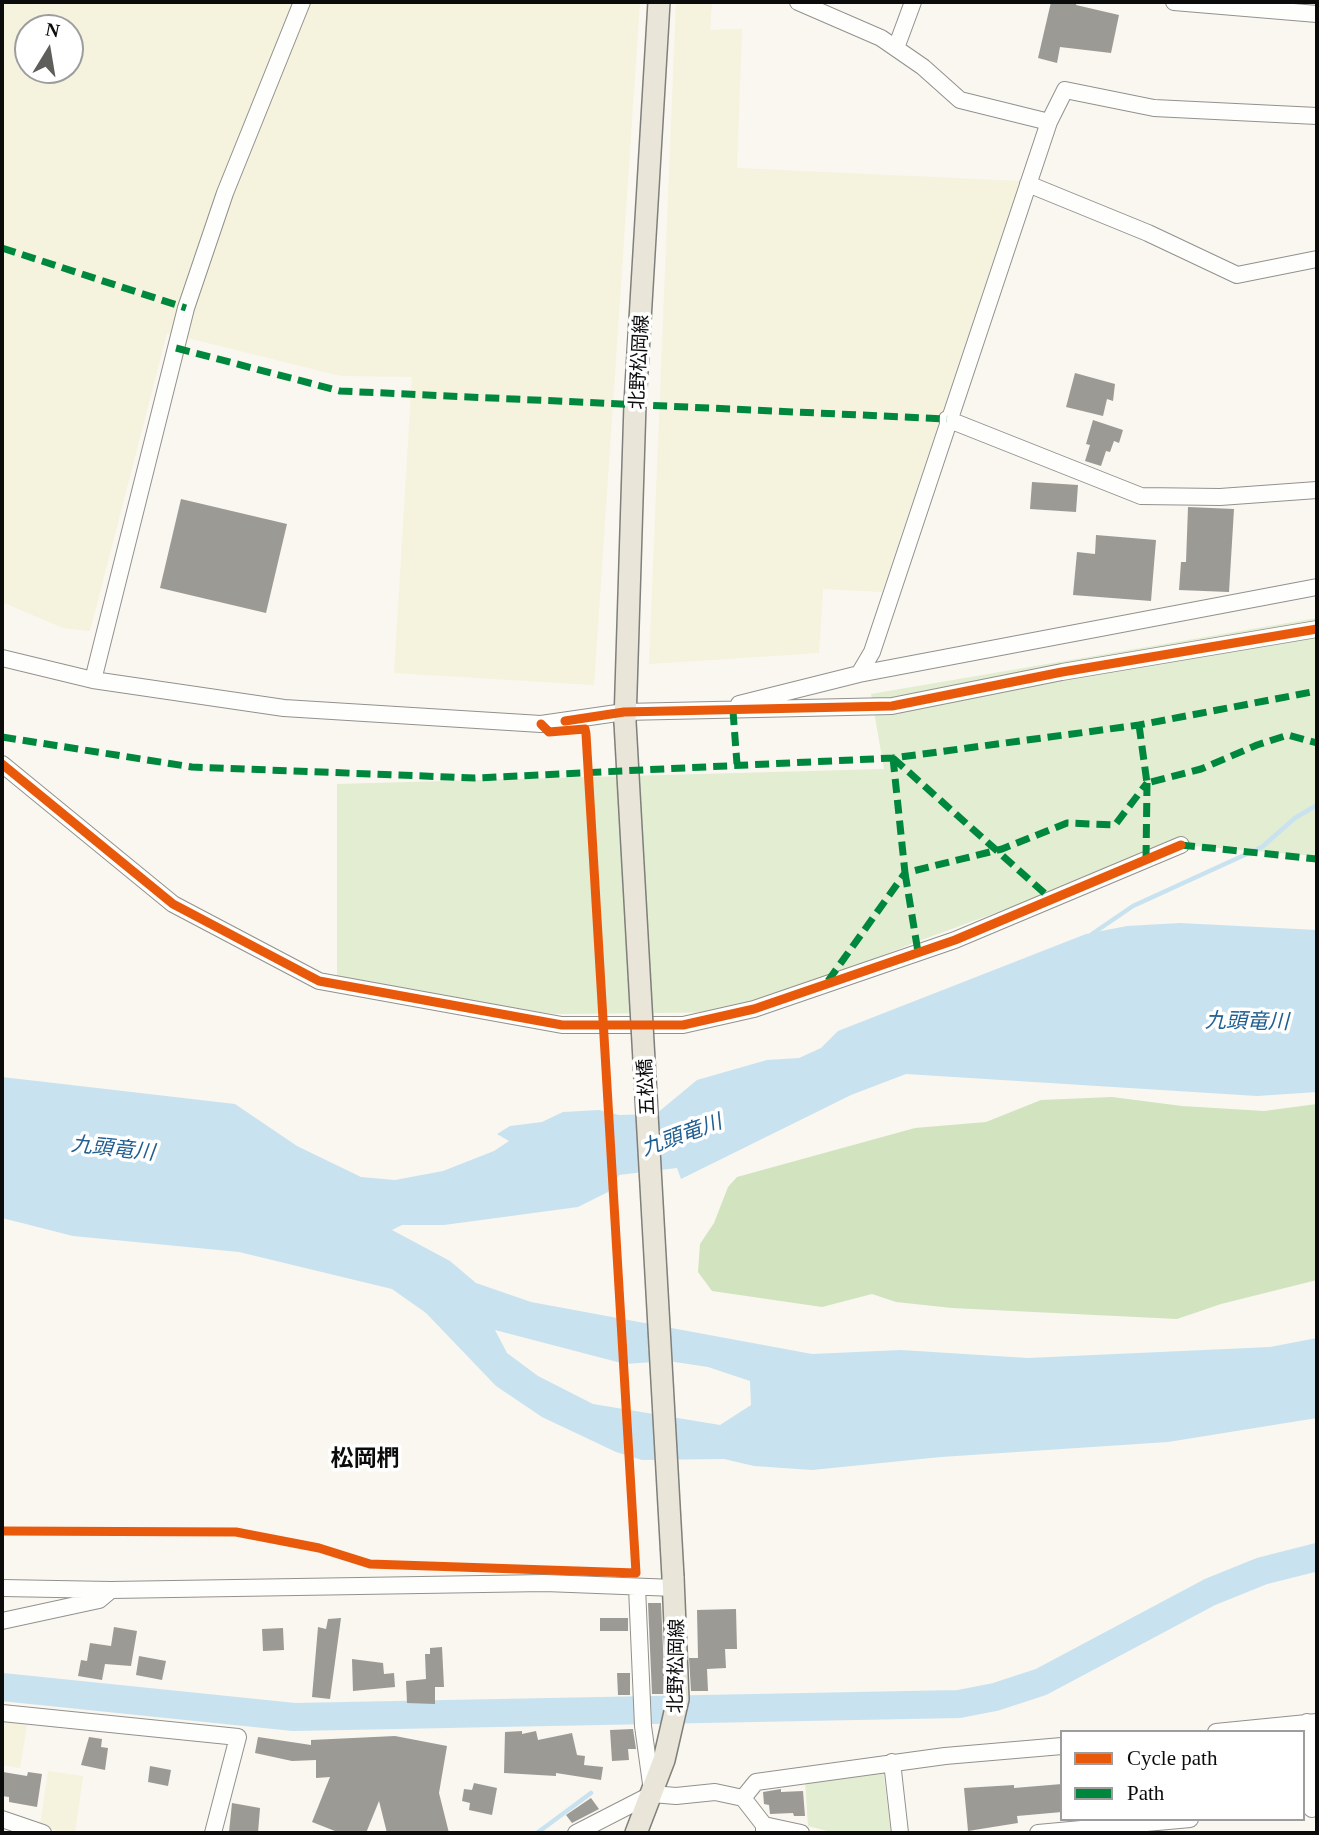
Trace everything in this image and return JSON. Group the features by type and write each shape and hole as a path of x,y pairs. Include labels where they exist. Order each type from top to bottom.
{"main road":[{"name":"北野松岡線","path":"624,717 635,404 659,2"},
{"name":"五松橋","path":"624,717 674,1583"},
{"name":"北野松岡線","path":"636,1833 674,1726 678,1699 674,1583"}],"street":[{"path":"93,680 186,308 225,193 302,2"},
{"path":"798,2 881,38 923,67 960,100 1049,122"},
{"path":"896,48 913,2"},
{"path":"1174,2 1300,7 1317,14"},
{"path":"859,674 872,652 947,419 1049,122 1065,90 1154,108 1317,116"},
{"path":"1028,184 1148,233 1237,275 1317,259"},
{"path":"947,419 1141,496 1220,497 1317,490"},
{"path":"708,712 859,674 1317,587"},
{"path":"5,660 93,680 285,708 541,724 708,712 892,706 1062,672 1317,629"},
{"path":"2,764 173,904 319,981 562,1025 683,1025 754,1009 955,940 1181,845"},
{"path":"2,1588 111,1590 636,1580 674,1583"},
{"path":"636,1580 643,1726 652,1794"},
{"path":"2,1621 99,1600 111,1590"},
{"path":"2,1713 238,1737 213,1833"},
{"path":"1231,1730 1312,1722 1311,1809"},
{"path":"743,1798 756,1782 892,1762 1060,1746"},
{"path":"892,1762 900,1833"},
{"path":"576,1833 652,1794 676,1796 715,1792 743,1798 764,1829 802,1833"},
{"path":"2,1819 43,1833"},
{"path":"1038,1833 1148,1821"}],"path":[{"path":"586,734 636,1580"},
{"path":"2,1531 236,1532 319,1548 370,1564 509,1567"},
{"path":"624,1573 636,1580"}],"shaded area":[{"path":"2,2 640,2 594,685 394,673 412,377 341,376 167,333 90,631 63,628 2,602"},
{"path":"676,2 712,2 710,30 742,29 737,168 1020,181 882,592 823,589 819,653 649,664"},
{"path":"2,1721 27,1725 20,1768 2,1765"},
{"path":"48,1771 83,1776 75,1833 63,1833 40,1825"}],"green space":[{"path":"1317,618 1317,856 1181,845 916,942 741,1012 555,1014 337,984 337,784 884,769 871,694"},
{"path":"1112,1097 1182,1106 1264,1111 1317,1104 1317,1280 1221,1304 1177,1319 952,1308 896,1302 872,1294 822,1307 712,1291 698,1272 700,1244 714,1223 728,1187 737,1177 915,1128 986,1122 1041,1100"},
{"path":"883,1770 891,1833 835,1833 808,1826 805,1780"}],"water":[{"name":"九頭竜川","path":"1180,923 1317,930 1317,1092 1257,1096 906,1074 851,1095 681,1179 677,1168 619,1175 608,1192 578,1207 444,1225 402,1225 392,1230 450,1261 476,1283 531,1302 812,1354 901,1350 1028,1358 1270,1347 1317,1338 1317,1418 1168,1442 941,1457 812,1470 754,1466 724,1459 642,1460 616,1452 542,1417 496,1386 426,1313 392,1289 239,1252 73,1236 2,1218 2,1077 235,1104 297,1146 361,1177 395,1180 443,1171 494,1151 509,1141 497,1134 510,1126 542,1122 563,1112 599,1110 619,1115 656,1114 697,1080 767,1060 799,1058 821,1048 838,1031 1086,934 1127,926","holes":["495,1330 625,1364 668,1361 708,1367 750,1381 751,1405 720,1425 593,1404 538,1376 507,1353"]}],"building":[{"path":"1051,2 1077,2 1076,5 1119,15 1111,53 1060,47 1057,63 1038,58"},
{"path":"1075,373 1115,384 1113,401 1107,399 1103,416 1066,407"},
{"path":"1093,420 1123,430 1119,443 1114,441 1110,452 1106,451 1101,466 1085,461 1090,445 1086,444"},
{"path":"1032,482 1078,485 1076,512 1030,509"},
{"path":"181,499 287,524 266,613 160,588"},
{"path":"1188,507 1234,509 1229,592 1179,590 1181,562 1186,562"},
{"path":"1096,535 1156,540 1151,601 1073,595 1077,552 1095,554"},
{"path":"648,1603 661,1603 665,1694 652,1694"},
{"path":"736,1609 737,1649 725,1649 726,1668 707,1669 708,1691 691,1691 689,1658 698,1658 697,1610"},
{"path":"341,1618 330,1699 312,1697 318,1627 326,1629 328,1619"},
{"path":"600,1618 628,1618 628,1631 600,1631"},
{"path":"114,1627 137,1631 131,1666 105,1664 102,1680 78,1676 81,1660 87,1661 90,1643 111,1646"},
{"path":"283,1628 284,1650 263,1651 262,1629"},
{"path":"442,1647 444,1687 435,1687 435,1704 407,1703 406,1681 426,1679 425,1654 430,1654 430,1648"},
{"path":"139,1656 166,1661 162,1680 136,1675"},
{"path":"352,1659 383,1663 384,1674 394,1673 395,1687 353,1691"},
{"path":"617,1673 630,1673 630,1695 618,1695"},
{"path":"633,1729 636,1749 628,1749 629,1760 612,1761 610,1730"},
{"path":"522,1731 522,1734 536,1731 538,1740 572,1733 577,1755 585,1756 584,1765 603,1767 601,1780 556,1773 556,1776 504,1773 505,1732"},
{"path":"395,1736 447,1746 439,1793 449,1833 387,1833 379,1801 366,1833 340,1833 312,1822 330,1777 316,1778 316,1760 292,1761 255,1753 258,1737 311,1745 311,1740"},
{"path":"89,1737 102,1739 101,1747 108,1748 105,1770 81,1765"},
{"path":"150,1766 171,1770 168,1786 148,1782"},
{"path":"3,1772 27,1776 28,1772 42,1774 37,1807 9,1802 9,1797 2,1796"},
{"path":"474,1783 497,1788 492,1815 469,1810 470,1803 462,1801 464,1789 472,1790"},
{"path":"1060,1784 1060,1812 1017,1816 1018,1823 968,1831 964,1788 1014,1785 1014,1788"},
{"path":"781,1789 781,1792 803,1791 805,1816 794,1816 793,1813 770,1814 769,1805 764,1804 763,1792"},
{"path":"591,1798 599,1809 572,1823 566,1815"},
{"path":"232,1803 260,1808 258,1833 229,1832"}],"waterway":[{"path":"1092,934 1133,906 1262,847 1295,818 1317,805"},
{"path":"2,1687 294,1717 959,1704 995,1697 1041,1682 1210,1592 1262,1571 1317,1557"},
{"path":"537,1833 591,1793"}],"marked path":[{"path":"2,248 186,308"},
{"path":"176,348 340,391 947,419"},
{"path":"2,737 192,767 475,778 893,758 1139,725 1317,691"},
{"path":"733,711 737,764"},
{"path":"1139,725 1147,783 1201,769 1288,735 1317,743"},
{"path":"893,758 905,873 1002,849 1067,823 1115,825 1147,783"},
{"path":"893,758 1051,899"},
{"path":"1146,859 1147,783"},
{"path":"1181,845 1317,859"},
{"path":"905,873 918,952"},
{"path":"828,981 905,873"}],"cycle path":[{"path":"565,721 624,712 892,706 1062,672 1317,629"},
{"path":"2,1531 236,1532 319,1548 370,1564 636,1573 586,734 585,729 549,732 541,724"},
{"path":"2,764 173,904 319,981 562,1025 683,1025 754,1009 955,940 1181,845"}],"district":[{"name":"松岡椚","path":"365,1457"}]}
